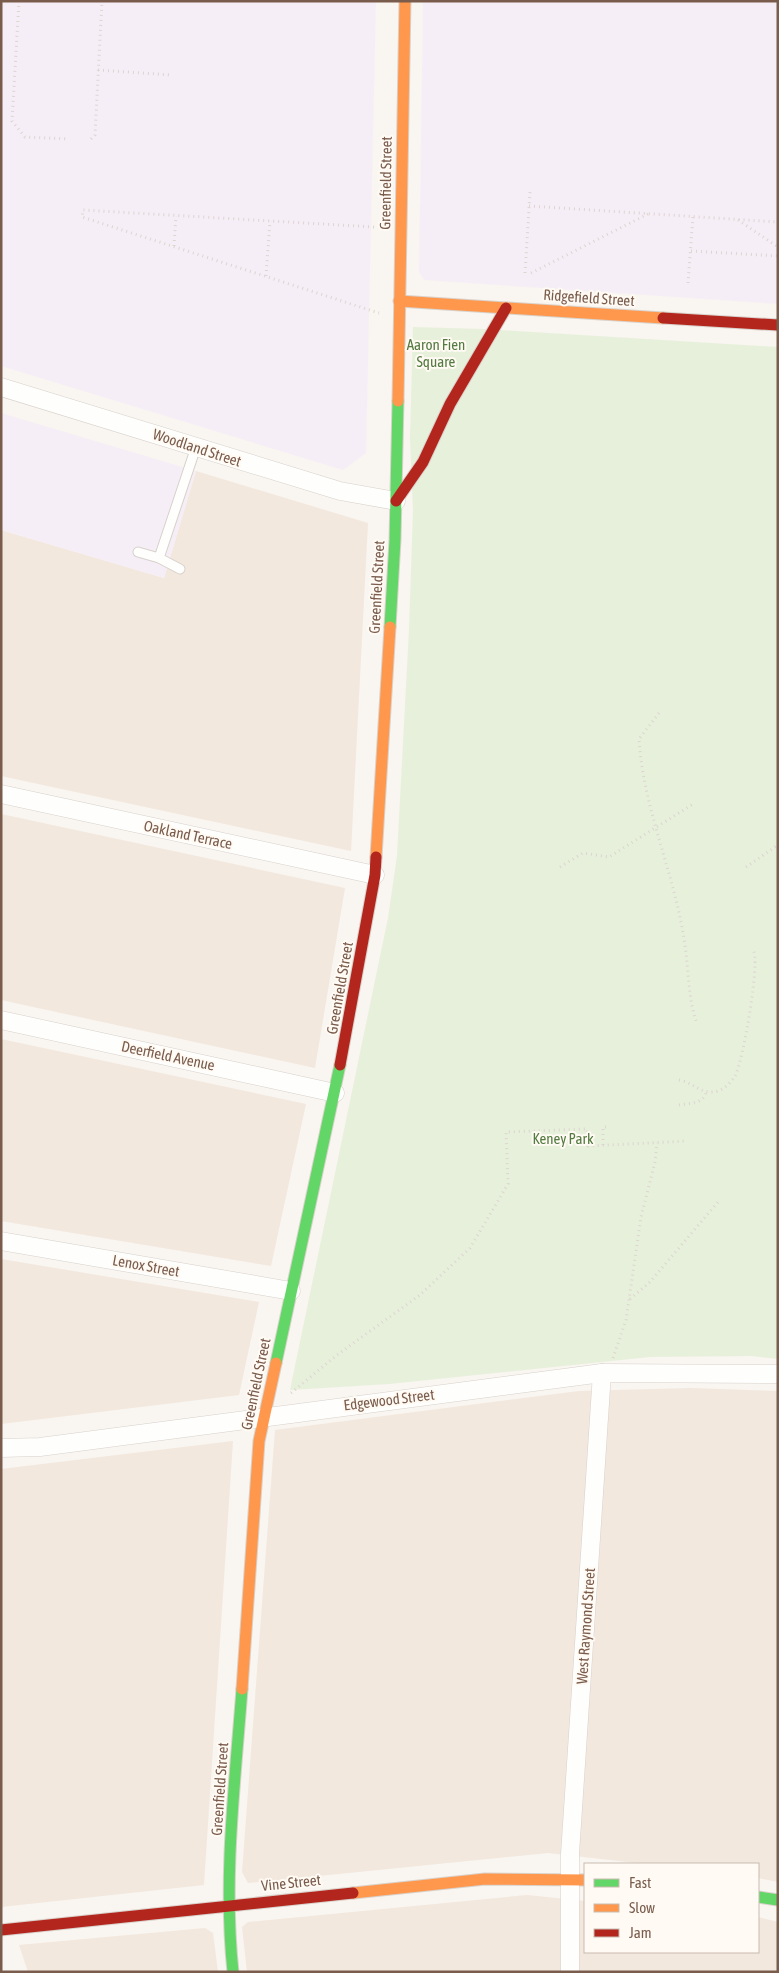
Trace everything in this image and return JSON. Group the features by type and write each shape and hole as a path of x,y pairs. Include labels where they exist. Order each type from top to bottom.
{"street":[{"name":"Greenfield Street","path":"233,1972 229,1905 259,1441 335,1092 375,875 396,501 405,1"},
{"name":"Ridgefield Street","path":"399,302 778,325"},
{"path":"396,501 423,462 450,404 506,308"},
{"name":"Woodland Street","path":"1,386 340,491 396,501"},
{"name":"Oakland Terrace","path":"1,794 375,875"},
{"name":"Deerfield Avenue","path":"1,1020 335,1092"},
{"name":"Lenox Street","path":"1,1241 292,1290"},
{"name":"Edgewood Street","path":"1,1448 40,1447 264,1416 605,1373 778,1374"},
{"name":"West Raymond Street","path":"570,1972 578,1880 605,1373"},
{"name":"Vine Street","path":"1,1930 485,1879 578,1880"},
{"path":"759,1897 778,1900"}],"lane":[{"path":"159,558 196,447"},
{"path":"138,552 159,558 180,570"}],"path":[{"path":"19,1 12,121 25,137 69,139"},
{"path":"91,139 95,135 102,1"},
{"path":"98,70 172,75"},
{"path":"525,273 530,192"},
{"path":"529,206 778,222"},
{"path":"374,227 83,210 82,217 379,313"},
{"path":"531,274 649,214"},
{"path":"174,246 176,216"},
{"path":"688,283 693,216"},
{"path":"737,219 778,247"},
{"path":"266,276 270,221"},
{"path":"691,251 778,256"},
{"path":"659,713 639,739 646,792 669,870 683,933 692,1010 697,1024"},
{"path":"560,867 583,853 609,857 693,804"},
{"path":"746,867 778,845"},
{"path":"679,1080 706,1092 718,1091 727,1086 735,1075 741,1057 756,959 753,949"},
{"path":"679,1104 701,1101 706,1092"},
{"path":"603,1145 603,1126 607,1127"},
{"path":"285,1398 337,1356 420,1295 470,1248 508,1184 506,1132 587,1129 588,1146 686,1141"},
{"path":"605,1373 626,1320 641,1217 656,1162 657,1143"},
{"path":"629,1300 650,1282 718,1202"}],"shaded area":[{"path":"1,1 376,1 366,453 343,470 1,366"},
{"path":"423,1 778,1 778,304 424,280 419,272"},
{"path":"1,413 196,471 164,578 1,530"},
{"path":"196,471 368,523 351,851 1,776 1,530 164,578"},
{"path":"1,814 345,888 315,1068 1,1000"},
{"path":"1,1039 306,1104 271,1266 1,1221"},
{"path":"1,1259 259,1302 239,1395 1,1424"},
{"path":"690,1388 778,1391 778,1882 759,1878 759,1863 636,1863 548,1853 248,1883 242,1872 275,1430 579,1391"},
{"path":"233,1441 204,1885 1,1907 1,1469"},
{"path":"527,1895 584,1901 584,1953 759,1953 759,1917 778,1922 778,1972 247,1972 242,1927 248,1922"},
{"path":"205,1928 213,1933 218,1972 28,1972 19,1945"}],"green space":[{"name":"Keney Park","path":"413,327 482,329 778,347 778,1359 751,1356 650,1357 389,1384 290,1390 388,918 397,856 409,630 413,511 410,438"}],"traffic: fast":[{"path":"390,627 395,540 398,401"},
{"path":"276,1363 340,1065"},
{"path":"233,1972 229,1901 231,1831 242,1689"},
{"path":"759,1897 778,1900"}],"traffic: slow":[{"path":"398,401 405,1"},
{"path":"399,301 663,318"},
{"path":"376,857 390,627"},
{"path":"242,1689 259,1441 276,1363"},
{"path":"353,1893 485,1879 584,1880"}],"traffic: jam":[{"path":"396,501 423,462 450,404 506,308"},
{"path":"663,318 778,325"},
{"path":"340,1065 375,875 376,857"},
{"path":"1,1930 353,1893"}],"park label":[{"name":"Aaron Fien Square","path":"436,354"}]}
